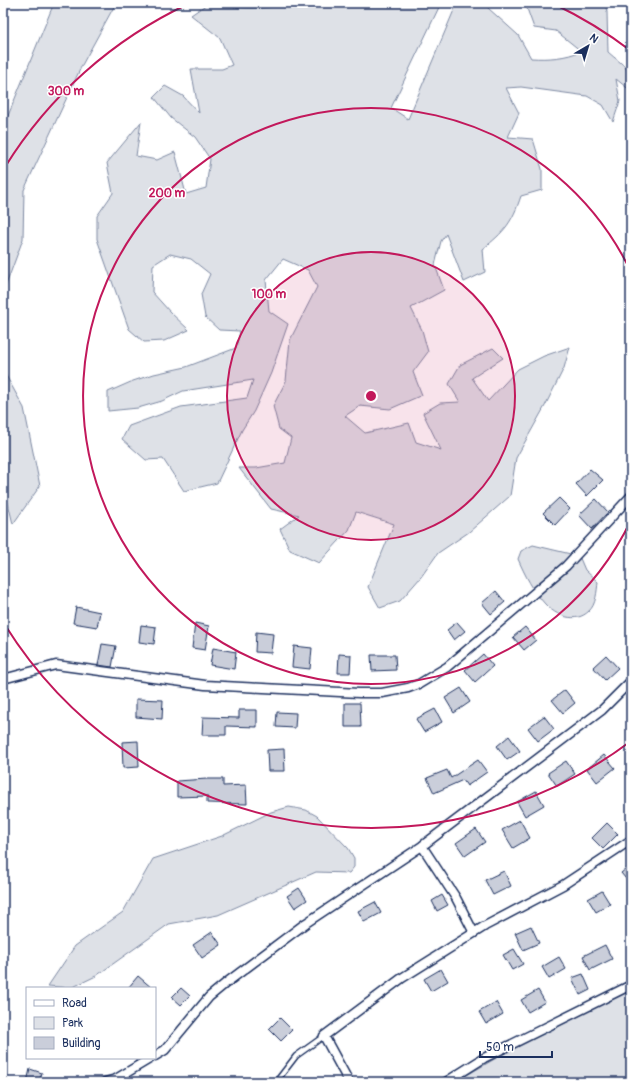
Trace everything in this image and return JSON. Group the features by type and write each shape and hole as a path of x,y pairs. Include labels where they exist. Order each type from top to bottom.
{"street":[{"path":"3,679 56,664 205,685 359,693 382,693 408,688 419,684 447,667 548,583 566,566 631,496"},
{"path":"156,1055 165,1050 208,997 306,923 422,846 602,710 631,681"},
{"path":"349,1082 324,1036 402,978 484,926 563,885 631,840"},
{"path":"422,846 456,898 474,933"},
{"path":"446,1082 484,1058 631,985"},
{"path":"105,1082 116,1079 149,1059"}],"lane":[{"path":"276,1082 296,1056 324,1036"}],"green space":[{"path":"54,3 116,3 82,65 24,190 23,239 3,293 3,128"},
{"path":"285,3 441,3 391,108 408,119 457,3 486,3 488,8 518,35 531,58 557,58 581,51 556,31 534,28 525,3 605,3 607,12 608,52 626,68 631,83 631,91 616,79 620,101 613,122 603,105 587,96 521,87 506,88 519,113 508,137 533,139 542,169 542,190 521,196 507,226 483,249 485,272 464,282 446,234 441,241 435,265 444,290 411,308 422,330 428,352 413,372 422,395 390,409 360,406 345,416 365,433 409,423 416,442 441,450 423,413 440,403 460,402 449,384 460,365 493,348 503,358 472,378 488,401 518,369 544,356 570,347 564,368 516,458 510,496 469,532 438,553 421,577 400,601 380,608 368,587 394,524 356,512 349,530 319,563 290,550 280,529 299,515 271,509 239,468 256,468 285,463 291,438 279,429 273,406 286,381 290,340 317,287 308,270 283,259 266,280 269,311 288,324 271,373 254,411 242,430 217,483 184,491 163,459 146,460 122,439 129,426 181,407 247,398 253,380 183,391 162,401 138,408 108,411 108,392 133,381 154,374 186,367 236,348 240,331 219,330 205,317 201,294 210,274 191,259 170,254 153,265 152,292 189,330 164,341 144,342 129,329 97,239 97,216 113,193 107,163 141,122 136,156 157,160 175,152 186,194 206,188 210,159 195,137 171,118 154,97 165,86 183,96 199,113 191,69 222,69 232,65 220,38 191,15 207,4 256,8 275,6"},
{"path":"3,370 24,408 40,486 13,524 3,482"},
{"path":"533,545 579,556 585,570 598,582 595,602 589,611 584,615 572,618 560,615 545,604 537,594 523,571 518,559 521,551"},
{"path":"289,807 306,810 317,816 348,848 354,858 354,867 349,873 316,872 218,915 169,924 96,976 73,987 48,986 75,946 123,912 153,859 222,836 271,812"},
{"path":"631,990 631,1082 455,1082 522,1043 613,995"}],"building":[{"path":"590,469 603,480 587,496 576,484"},
{"path":"559,498 570,509 555,525 543,513"},
{"path":"596,499 608,512 592,529 579,515"},
{"path":"496,591 505,602 491,614 482,603"},
{"path":"76,607 100,612 97,627 73,623"},
{"path":"457,622 465,631 454,640 447,630"},
{"path":"195,623 209,626 205,650 192,648"},
{"path":"141,625 156,627 154,644 139,642"},
{"path":"525,627 536,640 524,650 513,637"},
{"path":"256,632 273,634 271,653 255,652"},
{"path":"102,644 116,646 112,667 98,665"},
{"path":"294,646 312,648 310,669 292,667"},
{"path":"213,648 236,652 234,669 210,665"},
{"path":"339,654 351,655 350,673 338,673"},
{"path":"483,654 493,666 475,682 465,670"},
{"path":"371,655 395,655 396,670 372,671"},
{"path":"606,655 618,668 605,680 593,667"},
{"path":"461,688 470,702 454,713 445,698"},
{"path":"565,690 575,703 563,713 552,700"},
{"path":"136,699 163,700 162,719 136,717"},
{"path":"345,703 360,703 361,727 345,727"},
{"path":"435,709 442,722 424,732 416,719"},
{"path":"239,710 257,710 257,727 226,726 226,735 202,735 203,717 239,718"},
{"path":"277,712 296,713 295,728 276,727"},
{"path":"544,716 554,729 538,741 528,728"},
{"path":"509,736 520,751 507,760 497,746"},
{"path":"138,741 139,767 123,768 122,742"},
{"path":"284,749 285,771 268,771 267,750"},
{"path":"604,755 615,768 597,782 587,769"},
{"path":"478,760 487,772 467,786 463,780 434,793 427,778 447,770 451,778"},
{"path":"566,761 575,774 557,786 548,773"},
{"path":"223,779 223,786 246,785 247,804 207,803 207,796 177,797 177,781"},
{"path":"536,791 544,805 525,816 517,802"},
{"path":"520,820 530,838 513,848 502,830"},
{"path":"607,823 618,834 603,849 592,838"},
{"path":"476,829 485,842 465,856 456,843"},
{"path":"631,865 631,885 621,873"},
{"path":"504,871 511,886 493,895 485,880"},
{"path":"299,888 307,900 295,908 287,896"},
{"path":"602,891 610,904 596,912 588,899"},
{"path":"442,895 448,905 437,911 432,901"},
{"path":"375,902 381,913 364,922 358,911"},
{"path":"531,926 539,943 523,950 515,933"},
{"path":"212,932 221,945 202,958 193,945"},
{"path":"605,945 612,959 590,970 583,956"},
{"path":"514,949 523,964 512,970 503,955"},
{"path":"559,957 566,969 549,979 542,967"},
{"path":"441,969 448,981 431,991 424,979"},
{"path":"583,974 590,990 580,995 572,978"},
{"path":"138,976 151,987 129,987"},
{"path":"181,988 190,996 181,1005 172,997"},
{"path":"538,990 545,1002 528,1012 521,1000"},
{"path":"496,1002 503,1014 486,1024 479,1012"},
{"path":"280,1018 292,1030 281,1041 269,1029"},
{"path":"30,1069 42,1073 39,1082 27,1082"}]}
